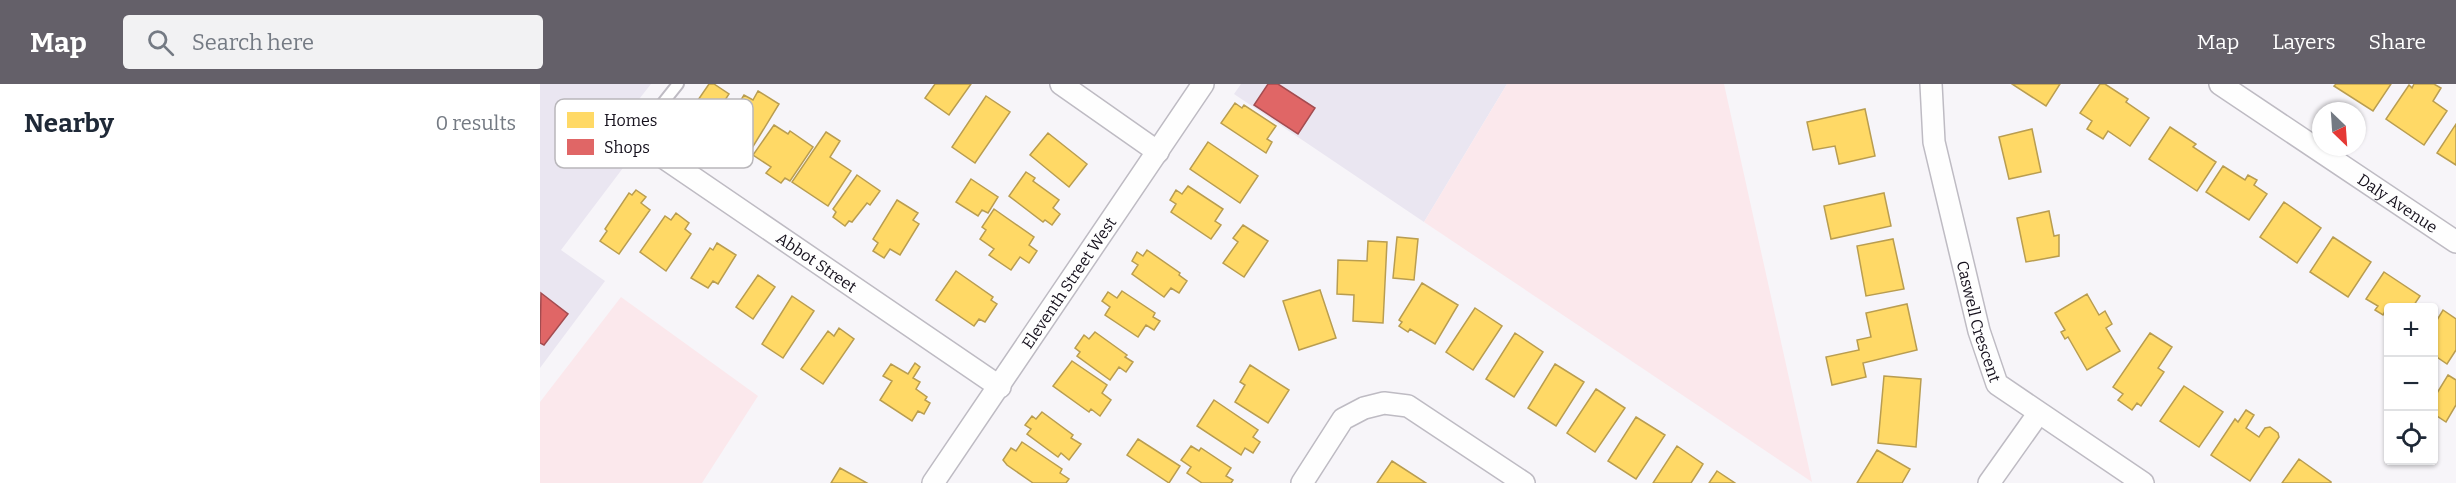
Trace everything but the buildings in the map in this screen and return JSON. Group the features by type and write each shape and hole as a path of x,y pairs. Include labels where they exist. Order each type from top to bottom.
{"street":[{"path":"1061,84 1158,152"},
{"name":"Eleventh Street West","path":"933,483 1203,84"},
{"name":"Caswell Crescent","path":"1931,84 1934,142 1978,331 1997,384 2038,414 2143,483"},
{"name":"Daly Avenue","path":"2220,84 2456,242"},
{"name":"Abbot Street","path":"679,168 1000,387"},
{"path":"1302,483 1343,418 1364,408 1384,403 1408,406 1524,483"},
{"path":"1989,483 2038,414"}],"lane":[{"path":"666,99 678,84"}],"shaded area":[{"path":"540,84 651,84 639,99 555,99 555,168 623,168 561,250 605,281 540,368"},
{"path":"1241,84 1507,84 1424,222 1234,94"},
{"path":"1507,84 1724,84 1812,482 1424,222"},
{"path":"621,297 758,396 702,483 540,483 540,402"}]}
